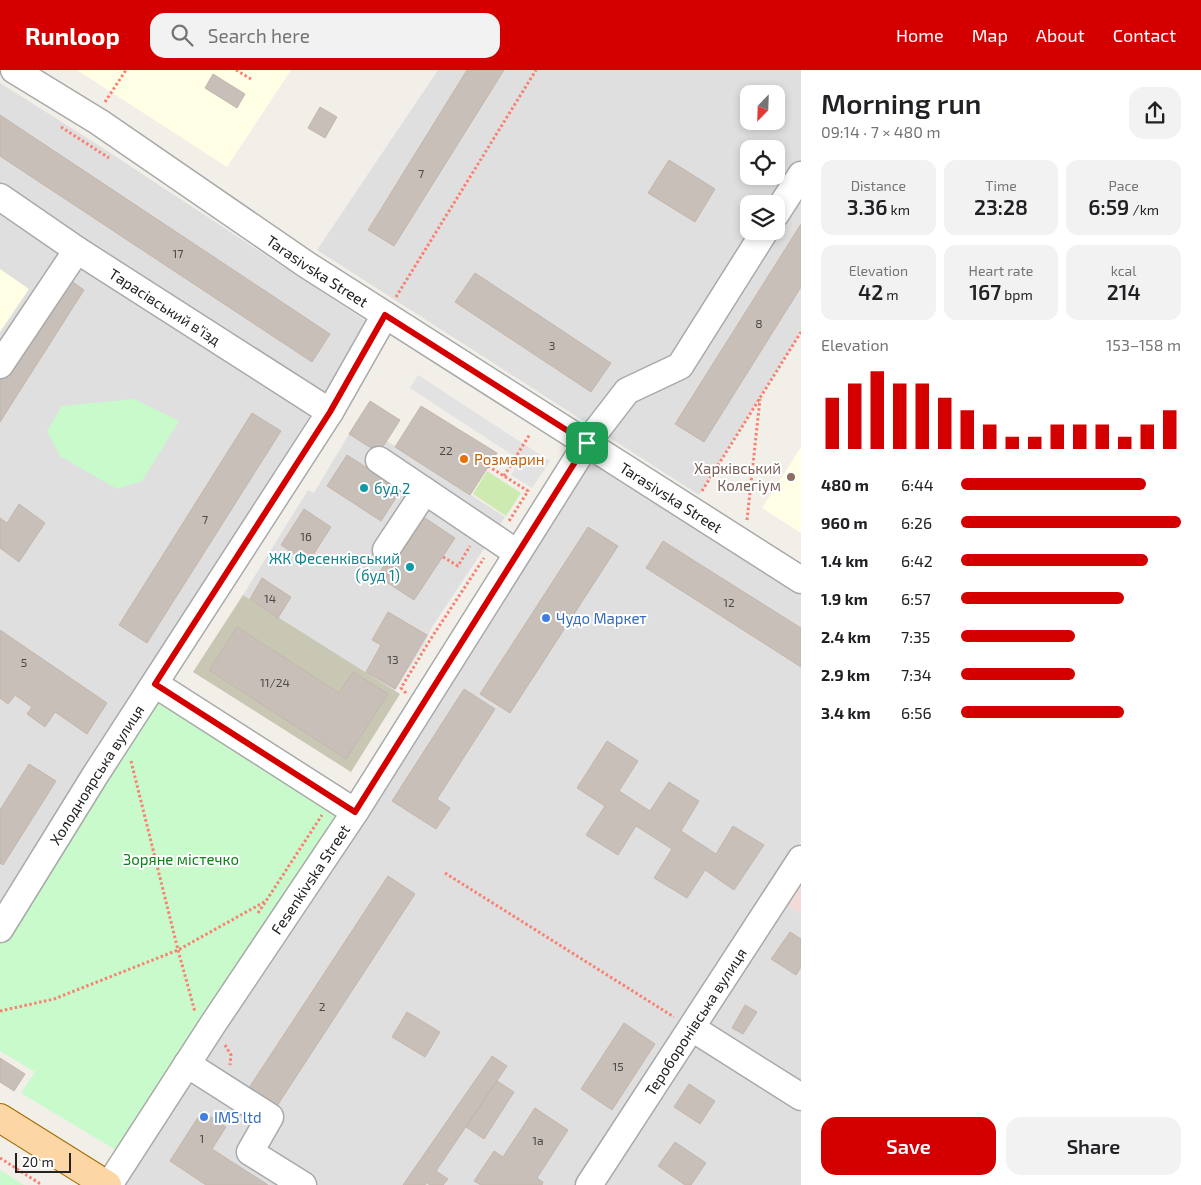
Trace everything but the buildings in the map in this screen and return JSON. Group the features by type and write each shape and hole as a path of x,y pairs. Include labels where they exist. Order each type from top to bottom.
{"main road":[{"path":"0,1118 108,1185"}],"street":[{"name":"Tarasivska Street","path":"14,70 99,122 301,261 390,307 587,443 801,580"},
{"path":"785,200 801,175"},
{"name":"Тарасівський в’їзд","path":"0,198 77,250 330,412"},
{"name":"Fesenkivska Street","path":"108,1185 187,1064 344,805 498,541 587,443 627,391 680,366 759,240"},
{"path":"0,365 77,250"},
{"name":"Холодноярська вулиця","path":"0,929 94,777 330,412 390,307"},
{"path":"379,460 498,541"},
{"path":"386,550 425,491"},
{"path":"155,684 344,805"},
{"name":"Тероборонівська вулиця","path":"589,1185 801,859"},
{"path":"692,1028 801,1097"},
{"path":"187,1064 270,1117 250,1152 303,1185"}],"path":[{"path":"104,102 126,70"},
{"path":"236,70 251,79"},
{"path":"390,307 536,70"},
{"path":"699,495 801,332"},
{"path":"746,526 760,397"},
{"path":"504,476 532,431"},
{"path":"430,640 498,541 528,492 488,466"},
{"path":"443,557 458,566 498,541"},
{"path":"130,756 195,1012"},
{"path":"0,1011 54,999 178,950 266,901 344,805"},
{"path":"445,873 692,1028"},
{"path":"0,1158 42,1185"}],"shaded area":[{"path":"77,70 291,70 227,167"},
{"path":"438,70 801,70 801,331 699,495 317,250"},
{"path":"0,83 92,141 369,323 0,904"},
{"path":"0,269 29,289 0,332"},
{"path":"418,375 550,461 532,488 511,475 520,460 410,388"},
{"path":"349,434 379,453 387,441 505,517 432,627 424,645 395,691 243,595 308,490 314,493"},
{"name":"Харківський Колегіум","path":"801,447 801,533 762,508"},
{"path":"592,453 801,587 801,842 577,1185 126,1185 122,1183"},
{"path":"243,595 400,694 351,772 193,672"},
{"path":"801,867 801,915 779,900"},
{"path":"779,900 801,915 801,1093 697,1028"},
{"path":"688,1040 801,1113 801,1185 596,1185"}],"green space":[{"path":"134,399 179,421 142,481 117,489 60,456 47,431 62,406"},
{"path":"487,471 521,493 506,516 473,494"},
{"name":"Зоряне містечко","path":"160,693 339,812 119,1152 21,1093 35,1072 0,1051 0,943"},
{"path":"0,1170 24,1185 0,1185"}],"place":[{"name":"Розмарин","path":"464,459"},
{"name":"Харківський Колегіум","path":"791,477"},
{"name":"буд 2","path":"364,488"},
{"name":"ЖК Фесенківський (буд 1)","path":"410,567"},
{"name":"Чудо Маркет","path":"546,618"},
{"name":"IMS ltd","path":"204,1117"}],"route":[{"path":"385,315 587,443 355,812 155,684 330,412 385,315"}]}
